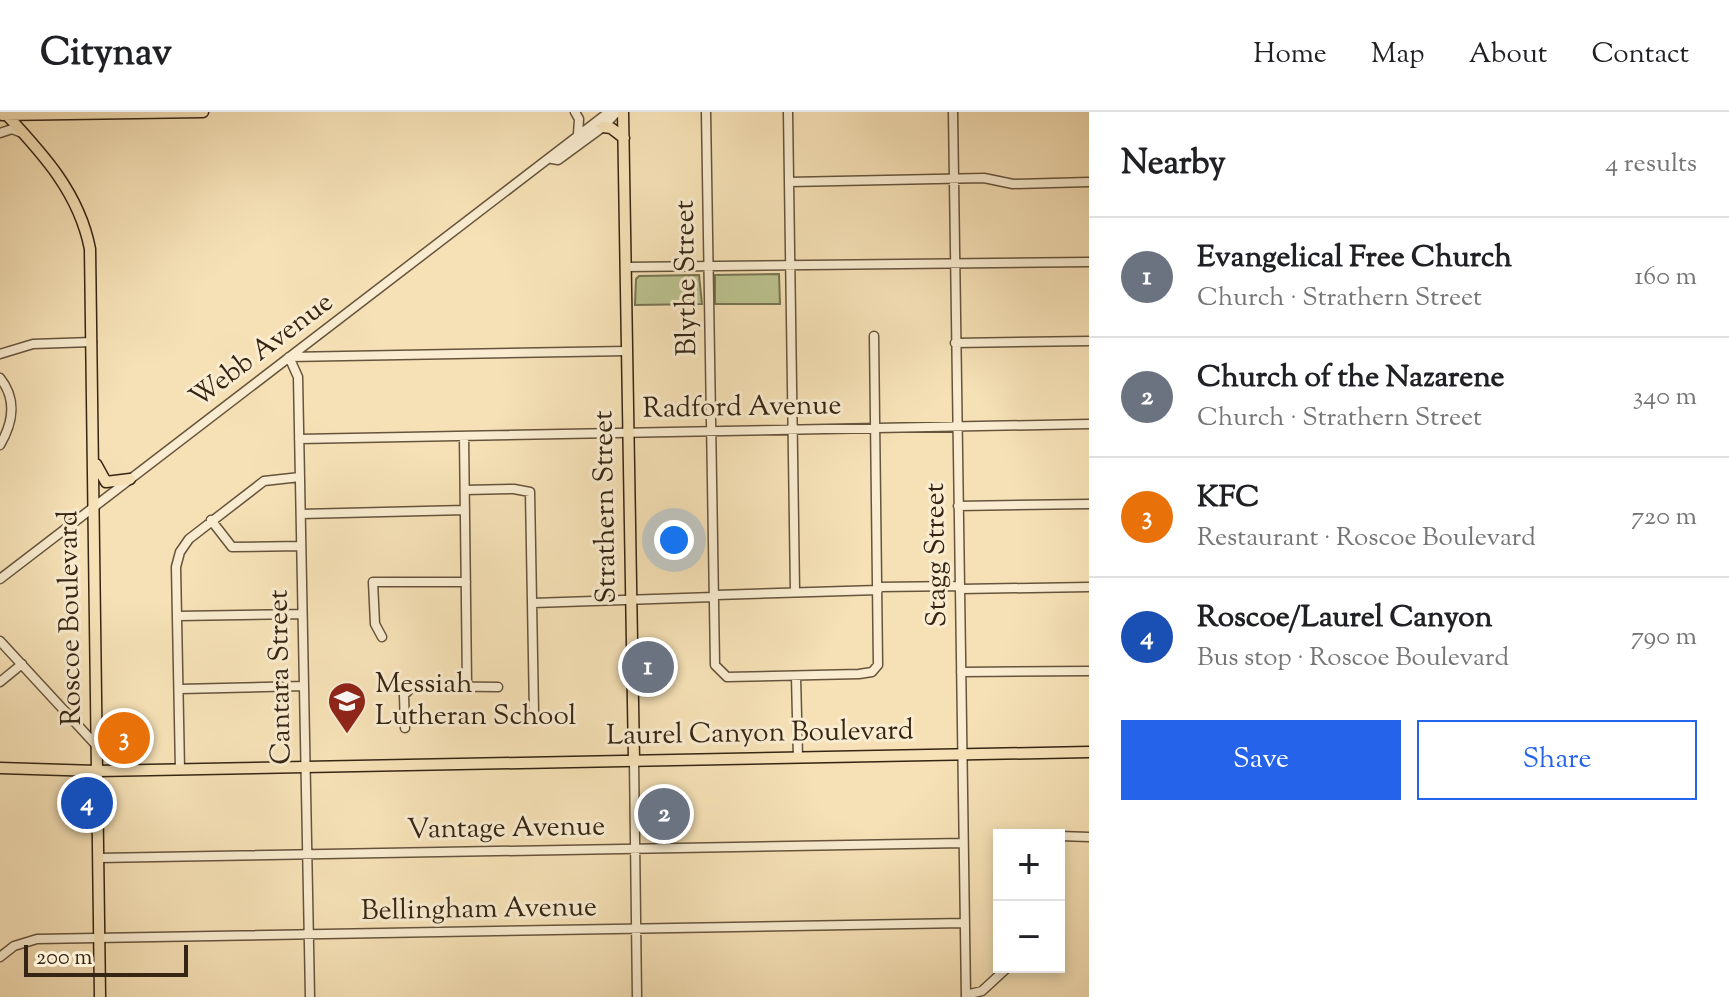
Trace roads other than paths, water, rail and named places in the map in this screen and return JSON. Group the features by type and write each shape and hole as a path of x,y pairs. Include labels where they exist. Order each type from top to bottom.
{"main road":[{"path":"3,114 203,112"},
{"name":"Strathern Street","path":"623,112 634,761"},
{"path":"3,114 25,134"},
{"path":"603,127 611,128 624,138"},
{"name":"Roscoe Boulevard","path":"25,134 61,177 88,238 100,997"},
{"path":"93,458 103,480 130,479"},
{"name":"Laurel Canyon Boulevard","path":"0,768 180,770 1089,752"}],"street":[{"path":"575,112 579,119 578,134"},
{"name":"Webb Avenue","path":"0,579 552,159 555,152 609,112"},
{"name":"Webb Avenue","path":"552,159 558,160 603,127 617,112"},
{"name":"Blythe Street","path":"706,112 715,665 727,677 796,676"},
{"path":"788,112 795,592"},
{"name":"Stagg Street","path":"953,112 966,996"},
{"path":"0,133 12,129 25,134"},
{"path":"789,182 984,178 1013,184 1089,182"},
{"path":"626,267 1089,262"},
{"path":"798,758 796,676 869,673 878,665 874,336"},
{"path":"316,338 331,356"},
{"path":"955,343 1089,341"},
{"path":"0,354 19,346 92,342"},
{"path":"289,357 627,351"},
{"name":"Cantara Street","path":"289,357 298,377 310,997"},
{"path":"0,378 12,403 10,422 0,445"},
{"name":"Radford Avenue","path":"299,439 1089,424"},
{"path":"464,436 467,684"},
{"path":"180,770 176,567 180,552 211,520 264,481 300,477"},
{"path":"465,490 514,489 530,492 534,712"},
{"path":"958,506 1089,504"},
{"path":"301,514 465,510"},
{"path":"211,520 232,547 301,546"},
{"path":"382,637 375,624 373,582 466,582"},
{"path":"533,603 878,589 1089,587"},
{"path":"178,616 302,614"},
{"path":"0,641 83,735 96,745"},
{"path":"0,682 22,664"},
{"path":"961,672 1089,671"},
{"path":"405,728 406,690 421,685 498,687"},
{"path":"180,689 304,686"},
{"name":"Strathern Street","path":"634,761 637,997"},
{"path":"1065,836 1089,837"},
{"name":"Vantage Avenue","path":"98,858 963,843"},
{"name":"Bellingham Avenue","path":"0,957 14,946 37,939 964,923"},
{"path":"966,996 982,991 1002,973"}],"place":[{"name":"Evangelical Free Church","path":"648,667"},
{"name":"Messiah Lutheran School","path":"347,735"},
{"name":"KFC","path":"124,738"},
{"name":"Roscoe/Laurel Canyon","path":"87,803"},
{"name":"Church of the Nazarene","path":"664,814"}]}
